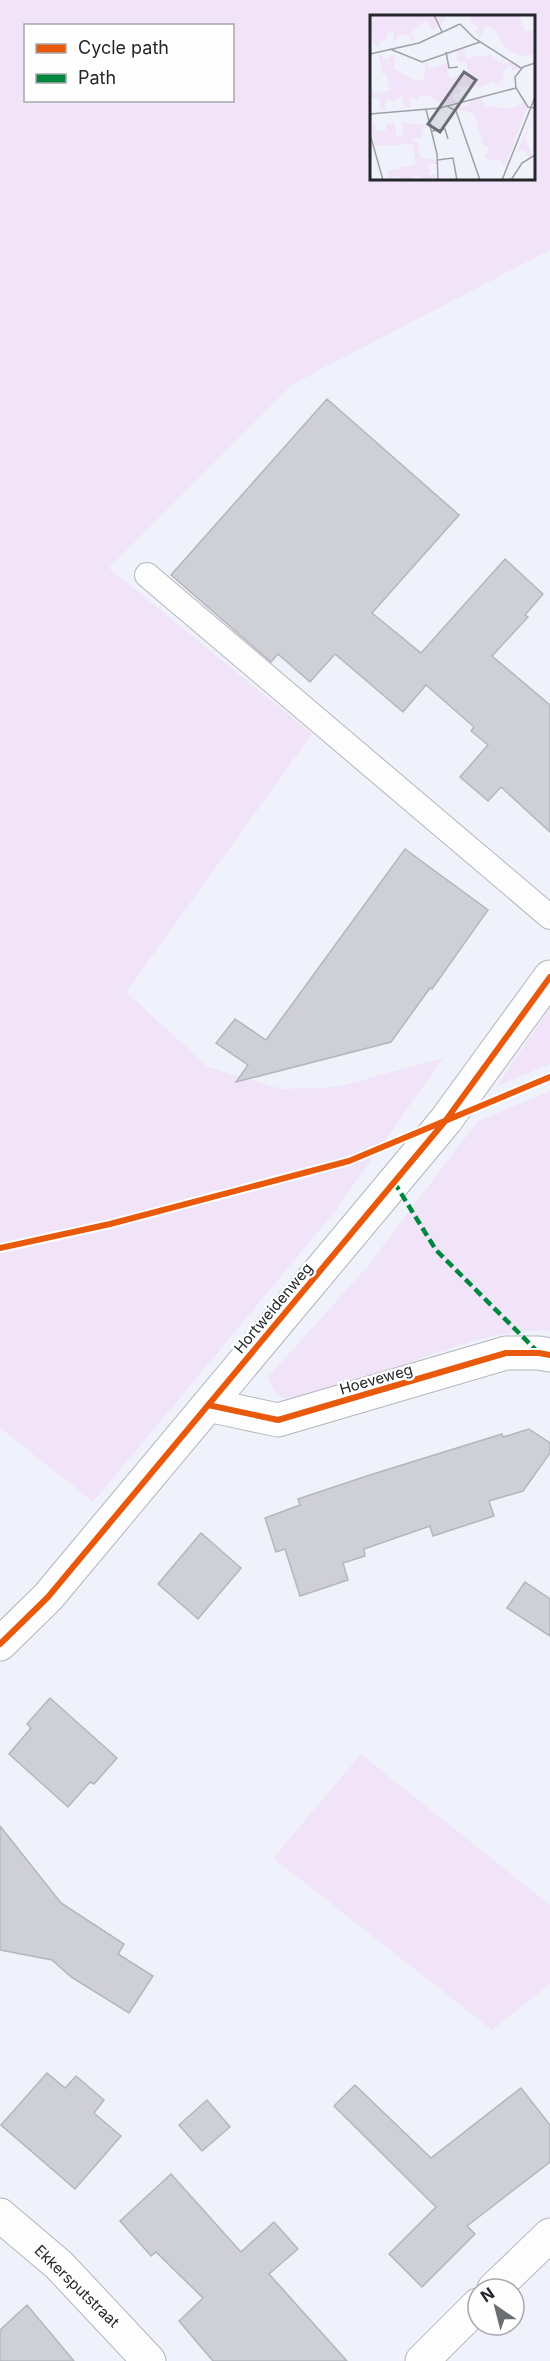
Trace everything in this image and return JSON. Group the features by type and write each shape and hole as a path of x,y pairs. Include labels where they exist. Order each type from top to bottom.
{"street":[{"name":"Hortweidenweg","path":"0,1644 48,1597 446,1120 550,976"},
{"name":"Hoeveweg","path":"208,1405 279,1420 506,1353 550,1355"},
{"name":"Ekkersputstraat","path":"0,2215 59,2265 149,2361"},
{"path":"506,2277 550,2235"},
{"path":"422,2361 466,2317"}],"lane":[{"path":"147,575 550,917"}],"shaded area":[{"path":"0,0 550,0 550,250 293,384 109,568 312,734 126,992 208,1067 281,1089 337,1087 443,1058 336,1210 93,1502 0,1428"},
{"path":"550,1007 550,1064 497,1086"},
{"path":"550,1091 550,1331 502,1334 477,1340 426,1356 316,1397 293,1400 280,1396 268,1377 367,1267 477,1122"},
{"path":"361,1754 550,1905 550,1984 492,2030 273,1858"}],"building":[{"path":"327,399 459,515 372,613 421,653 505,559 543,594 525,615 528,617 492,656 550,705 550,832 501,787 488,801 460,777 488,745 471,731 474,727 426,685 403,712 335,654 310,682 278,654 271,662 171,575"},
{"path":"405,849 488,910 432,989 430,988 391,1042 236,1082 248,1065 216,1043 235,1019 266,1040"},
{"path":"529,1429 550,1443 550,1453 523,1491 489,1501 494,1516 433,1536 430,1526 364,1549 365,1556 343,1563 348,1580 300,1596 285,1549 276,1552 265,1518 300,1505 298,1499 502,1434 503,1437"},
{"path":"201,1533 241,1568 198,1619 158,1584"},
{"path":"525,1582 550,1599 550,1636 507,1608"},
{"path":"50,1698 117,1758 94,1784 90,1782 68,1807 9,1754 31,1728 27,1724"},
{"path":"0,1826 61,1903 124,1944 118,1954 153,1976 129,2013 71,1977 52,1960 0,1950"},
{"path":"47,2073 65,2088 76,2076 104,2100 94,2113 121,2136 75,2189 1,2125"},
{"path":"355,2085 431,2158 521,2088 550,2125 550,2162 467,2226 475,2234 422,2287 389,2254 436,2207 334,2106"},
{"path":"207,2100 230,2127 202,2151 179,2125"},
{"path":"171,2174 241,2252 274,2222 298,2249 269,2274 347,2361 213,2361 179,2321 203,2298 156,2252 151,2256 120,2221"},
{"path":"27,2305 74,2361 0,2361 0,2330"}],"marked path":[{"path":"394,1182 436,1250 539,1353"}],"cycle path":[{"path":"0,1644 48,1597 446,1120 550,977"},
{"path":"0,1248 110,1224 349,1161 550,1077"},
{"path":"208,1405 278,1420 506,1353 550,1355"}]}
